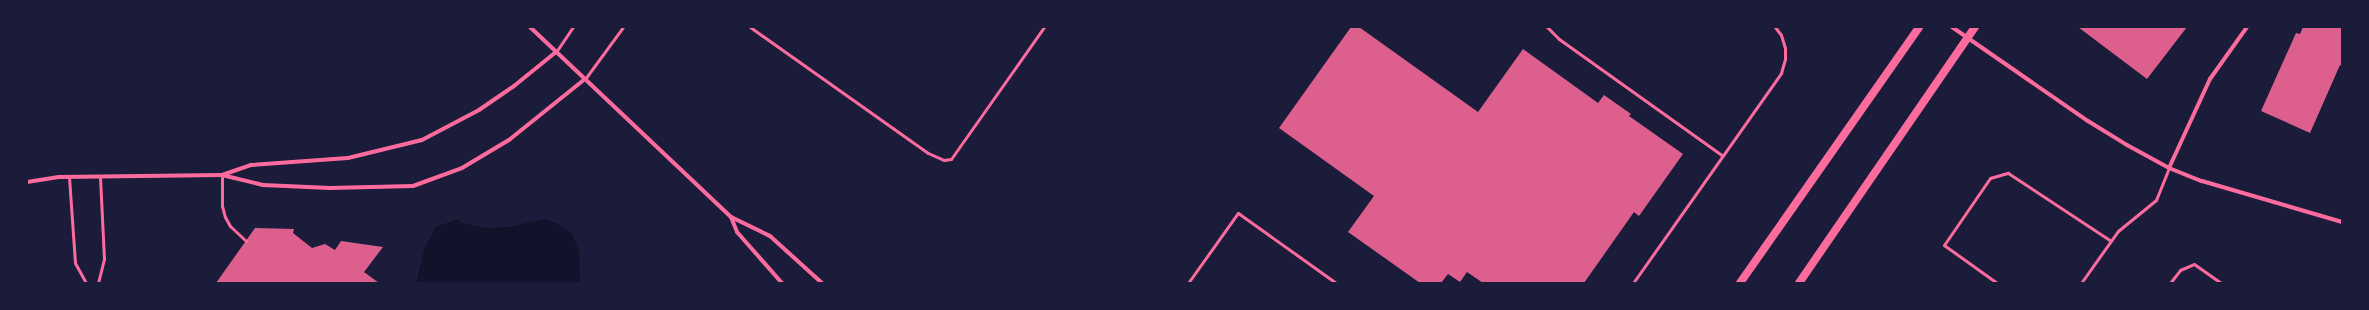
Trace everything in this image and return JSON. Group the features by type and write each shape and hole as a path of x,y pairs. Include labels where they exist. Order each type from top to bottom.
{"main road":[{"path":"1740,283 1919,27"},
{"path":"1799,283 1975,27"}],"street":[{"path":"530,27 731,217 770,236 822,283"},
{"path":"1952,27 2088,121 2127,146 2169,168 2202,181 2342,222"},
{"path":"2169,168 2202,95 2247,27"},
{"path":"222,175 251,166 348,158 422,140 479,110 514,86 556,52"},
{"path":"27,182 69,177 222,175 263,185 330,188 413,186 462,168 509,140 586,79"},
{"path":"731,217 737,232 782,283"}],"lane":[{"path":"556,52 574,27"},
{"path":"586,79 623,27"},
{"path":"750,27 928,152 944,160 951,159 1044,27"},
{"path":"1547,27 1559,39 1723,156"},
{"path":"1633,283 1781,73 1785,59 1785,48 1781,34 1775,27"},
{"path":"2081,283 2118,231 2156,200 2169,168"},
{"path":"1997,283 1944,245 1990,178 2008,173 2111,241"},
{"path":"222,175 222,206 224,217 230,226 246,241"},
{"path":"69,177 75,263 86,283"},
{"path":"98,283 104,259 100,177"},
{"path":"1188,283 1238,213 1336,283"},
{"path":"2170,283 2180,270 2194,264 2220,283"}],"shaded area":[{"path":"458,219 462,223 486,228 510,227 544,219 558,224 573,235 579,252 580,283 416,283 425,247 436,227"}],"building":[{"path":"1351,27 1359,27 1478,112 1523,49 1598,103 1604,95 1631,114 1629,116 1683,154 1639,216 1634,212 1584,283 1483,283 1467,272 1460,282 1448,274 1441,283 1420,283 1348,232 1374,196 1279,128"},
{"path":"2078,27 2187,27 2147,79"},
{"path":"2303,27 2342,27 2342,66 2340,65 2310,133 2261,111 2296,33 2300,34"},
{"path":"255,228 294,229 293,233 312,248 325,244 335,250 341,241 383,247 364,272 379,283 216,283"}]}
